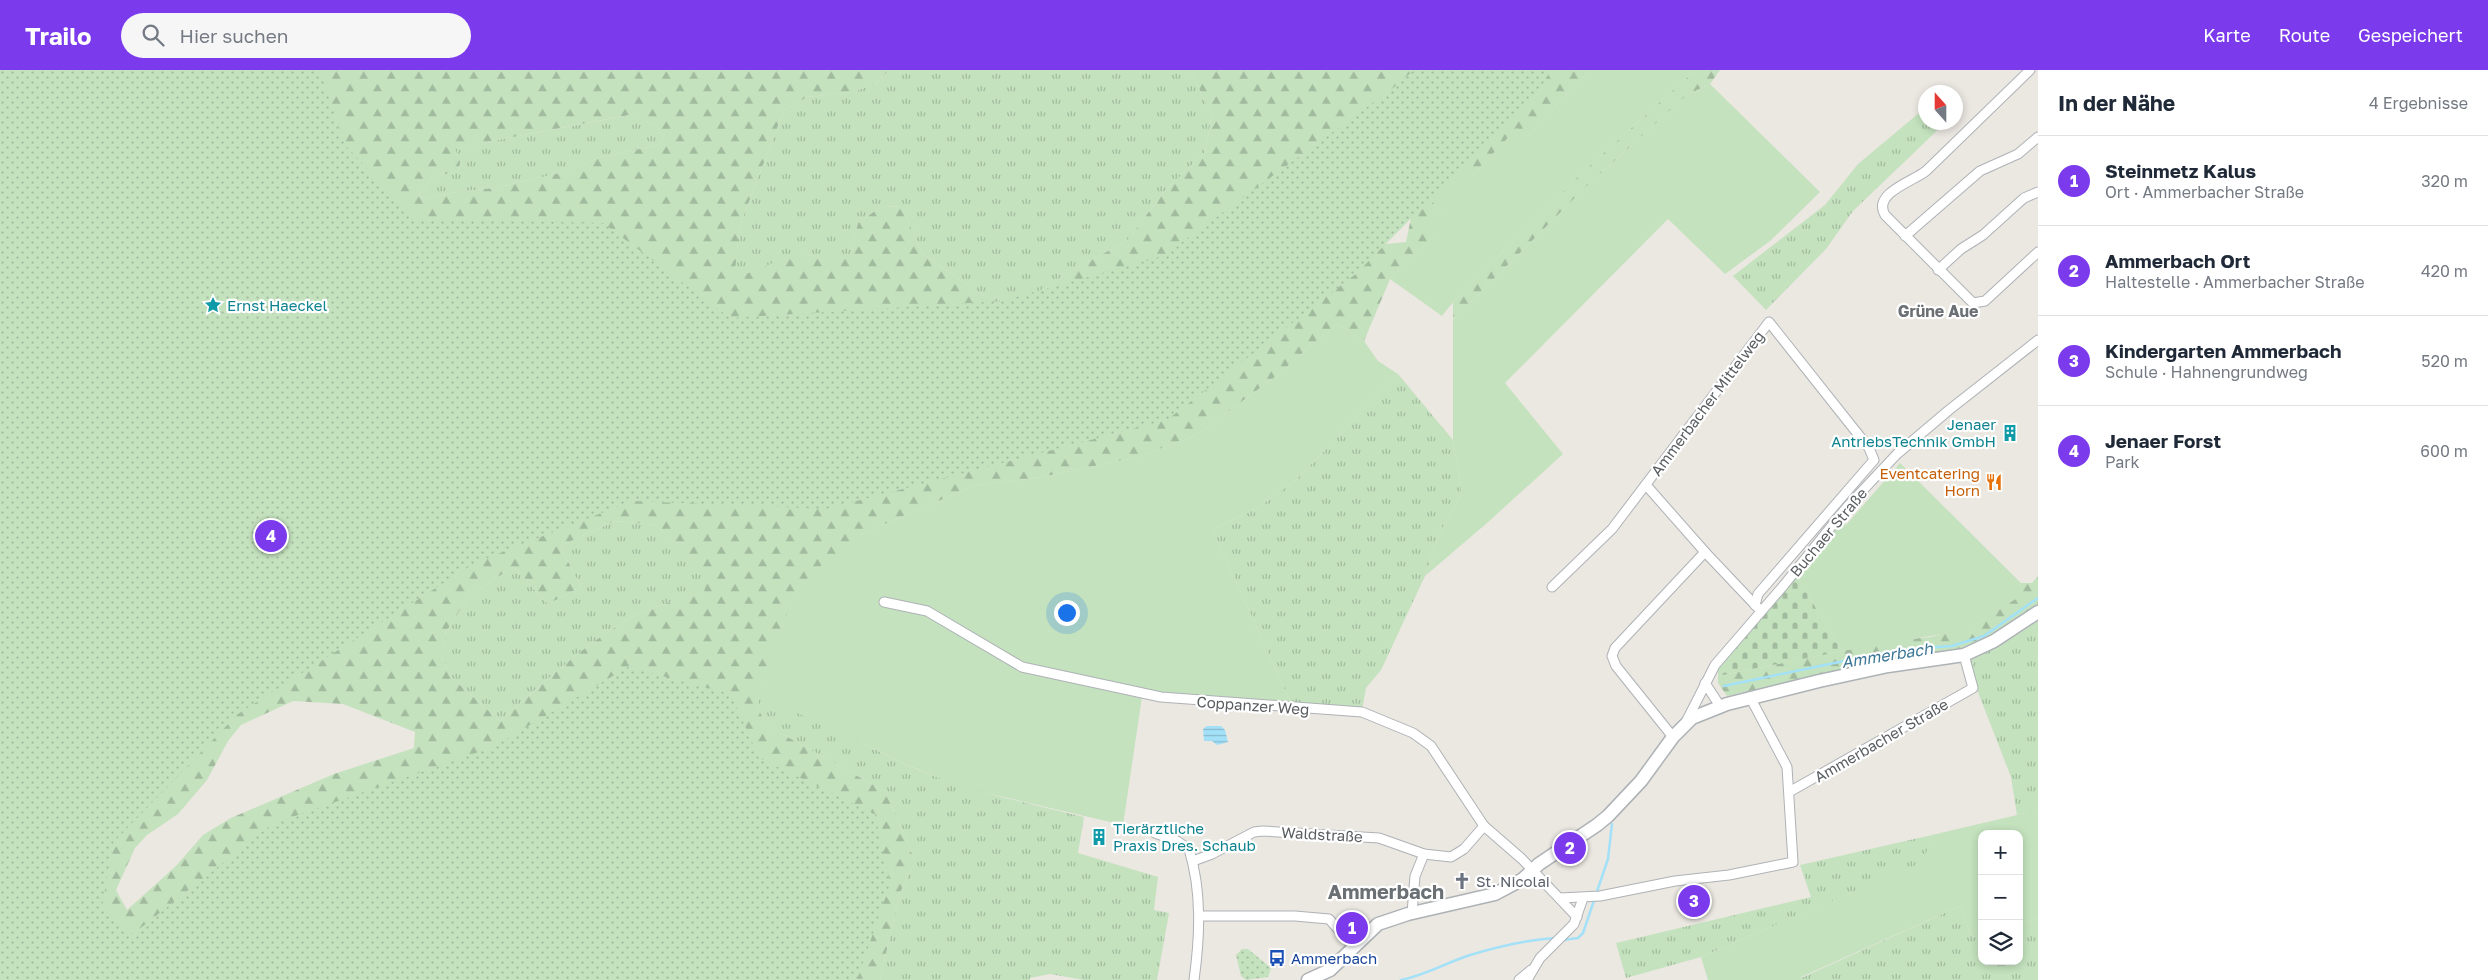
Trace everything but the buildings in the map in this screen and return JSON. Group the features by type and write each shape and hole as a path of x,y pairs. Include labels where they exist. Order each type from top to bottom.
{"main road":[{"path":"1308,980 1330,970 1378,924 1412,913 1495,894 1523,879 1531,871 1601,822 1641,781 1673,737 1685,724 1720,706 1870,669 1964,655 1994,641 2038,612"}],"street":[{"path":"2030,70 1926,171 1901,184 1884,200 1884,213 1969,301 1976,304 1984,301 2038,252"},
{"path":"1905,236 1980,171 2018,154 2038,137"},
{"path":"1938,270 1961,249 1981,236 2024,198 2038,192"},
{"name":"Ammerbacher Mittelweg","path":"1552,587 1612,529 1769,322"},
{"name":"Buchaer Straße","path":"1758,608 1758,594 1874,460 1869,448 1769,322"},
{"name":"Buchaer Straße","path":"1685,724 1715,665 1758,608 1847,507 1898,454 1949,410 2038,340"},
{"name":"Ammerbacher Mittelweg","path":"1646,485 1758,608"},
{"path":"1673,737 1616,666 1612,656 1615,648 1705,552"},
{"name":"Coppanzer Weg","path":"884,602 927,612 1022,667 1161,697 1372,714 1413,733 1431,746 1484,826 1522,859 1531,871 1577,917"},
{"name":"Ammerbacher Straße","path":"1789,792 1972,688 1964,655"},
{"path":"1705,683 1720,706"},
{"path":"1560,898 1600,896 1676,882 1729,876 1793,862 1787,767 1750,698"},
{"name":"Waldstraße","path":"1193,861 1212,854 1254,832 1264,831 1379,838 1424,854 1450,858 1464,849 1484,826"},
{"path":"1155,833 1177,841 1189,849 1193,861 1199,916 1198,951 1194,980"},
{"path":"1412,913 1415,876 1424,854"},
{"path":"1519,980 1533,968 1574,924 1586,898"},
{"path":"1199,916 1288,916 1328,919 1354,947"},
{"path":"1527,980 1533,968"}],"green space":[{"path":"0,70 320,70 346,146 415,219 603,223 730,318 1002,301 1163,256 1393,88 1414,70 1551,70 1541,87 1357,273 1167,420 826,509 632,501 475,563 238,714 113,843 102,907 133,934 272,824 493,747 628,667 731,694 759,758 875,814 890,884 857,980 0,980"},
{"path":"126,70 889,70 876,83 853,92 807,97 784,110 740,225 734,279 775,262 806,255 849,259 858,223 882,206 902,207 922,253 977,292 994,301 1027,299 1076,268 1127,241 1162,194 1205,152 1212,115 1190,70 1591,70 1527,136 1517,129 1472,176 1431,200 1443,213 1434,236 1390,279 1364,341 1337,324 1275,377 1195,436 1138,457 1037,478 976,485 862,534 796,591 758,691 759,710 766,725 886,792 915,861 899,895 880,980 0,980","holes":["629,115 654,124 665,136 658,145 602,157 556,174 494,188 456,192 424,199 418,196 432,177 459,171 460,162 455,148","1412,213 1406,242 1367,246","615,521 656,525 707,575 704,593 675,600 647,610 612,629 562,667 500,721 450,676 442,656 446,632 469,596 513,567 548,604 581,587 560,546","293,701 343,704 415,732 414,748 334,774 231,818 203,835 176,866 127,910 116,890 135,848 147,835 178,814 207,780 228,741 241,725"]},
{"path":"889,70 1190,70 1212,115 1205,152 1162,194 1127,241 1076,268 1027,299 994,301 977,292 922,253 902,207 882,206 858,223 849,260 806,255 733,280 740,225 784,110 807,97 853,92 876,83"},
{"path":"1591,70 1695,70 1575,179 1453,302 1442,316 1390,279 1434,236 1429,227 1443,213 1431,200 1464,169 1472,176 1517,128 1527,136"},
{"path":"1695,70 1720,70 1710,84 1687,95 1588,185 1453,320 1453,302 1575,179"},
{"path":"1710,84 1820,192 1770,241 1725,274 1668,219 1505,383 1563,454 1425,576 1439,535 1462,493 1453,440 1453,320 1588,185 1687,95"},
{"path":"1918,114 1918,130 1938,130 1853,211 1826,249 1766,310 1733,276 1825,205 1858,164"},
{"path":"630,115 654,124 665,136 658,145 602,157 556,174 494,188 456,192 424,199 418,196 432,177 459,171 460,162 454,148"},
{"path":"1337,324 1364,341 1378,361 1398,374 1296,480 1257,508 1213,530 1292,706 1143,690 1123,825 961,787 905,764 822,723 758,698 758,691 766,668 796,591 813,572 862,534 976,485 1037,478 1138,457 1195,436 1275,377"},
{"path":"1398,374 1453,440 1462,493 1439,535 1425,576 1381,670 1366,688 1362,710 1292,706 1213,530 1257,508 1296,480"},
{"path":"1900,463 2021,583 2019,597 1976,624 1954,632 1842,651 1796,575 1842,520 1846,525"},
{"path":"615,521 656,525 708,575 705,593 647,610 612,629 562,667 500,721 450,676 442,656 446,632 469,596 513,567 548,604 581,587 560,546"},
{"path":"1796,575 1842,651 1718,676 1718,667"},
{"path":"2038,576 2038,607 1995,635 1962,653 1886,660 1727,696 1718,683 1718,676 1891,641 1931,637 1976,624 2018,597 2021,583 2032,583"},
{"path":"2038,621 2038,810 2017,815 2011,777 1976,687 1969,661 2002,644"},
{"path":"758,698 815,719 905,764 948,781 993,795 1084,817 1078,853 1158,877 1154,910 1169,913 1157,980 1084,980 1050,974 1030,978 1030,980 880,980 899,895 915,861 886,792 766,725 759,710"},
{"path":"2038,810 2038,918 2023,923 2023,830 1978,830 1978,936 1972,937 1960,906 1801,977 1802,980 1708,980 1701,957 1923,862 1932,835"},
{"path":"1932,835 1924,862 1701,957 1626,978 1616,943 1811,897 1800,865"},
{"path":"1960,906 1972,937 1978,936 1978,965 2023,965 2023,923 2038,918 2038,980 1802,980 1801,978"},
{"path":"1242,949 1248,949 1271,968 1268,977 1246,980 1241,976 1236,955"}],"water":[{"path":"1207,726 1221,726 1225,730 1228,742 1217,745 1212,741 1204,741 1203,729"}],"waterway":[{"name":"Ammerbach","path":"1724,686 1897,650 1952,646 1984,636 2038,598"},
{"name":"Ammerbach","path":"1563,940 1578,938 1583,933 1608,859 1612,824"},
{"name":"Ammerbach","path":"1401,980 1467,956 1522,942 1555,938"}],"place":[{"name":"Ernst Haeckel","path":"213,305"},
{"name":"Jenaer AntriebsTechnik GmbH","path":"2010,433"},
{"name":"Eventcatering Horn","path":"1994,482"},
{"name":"Jenaer Forst","path":"271,536"},
{"name":"Tierärztliche Praxis Dres. Schaub","path":"1099,837"},
{"name":"Ammerbach Ort","path":"1570,848"},
{"name":"St. Nicolai","path":"1462,881"},
{"name":"Kindergarten Ammerbach","path":"1694,901"},
{"name":"Steinmetz Kalus","path":"1352,928"},
{"name":"Ammerbach","path":"1277,958"}],"district":[{"name":"Grüne Aue","path":"1938,311"},
{"name":"Ammerbach","path":"1386,891"}]}
